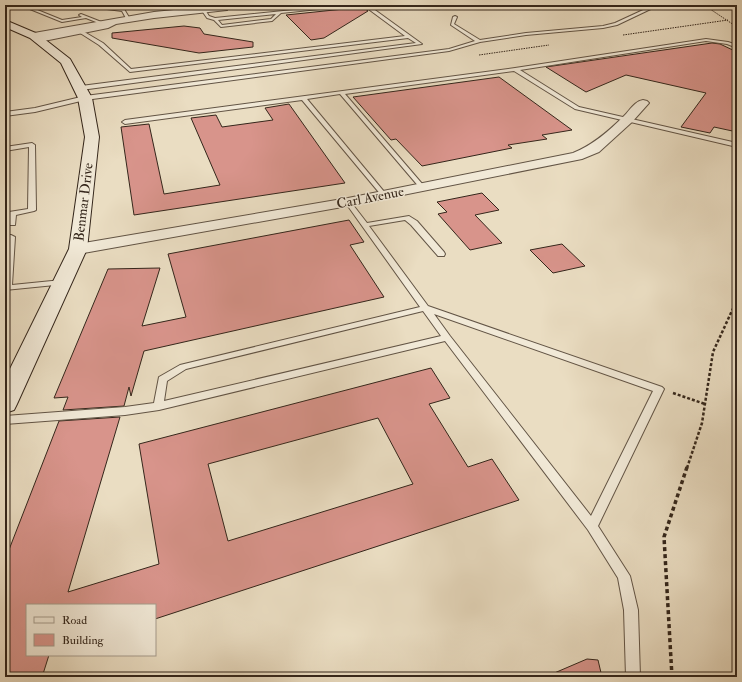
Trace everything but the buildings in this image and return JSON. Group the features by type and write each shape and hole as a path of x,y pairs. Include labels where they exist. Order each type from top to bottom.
{"street":[{"path":"37,38 102,23 201,7 224,8"},
{"path":"37,38 108,25 114,22"},
{"name":"Benmar Drive","path":"5,23 37,38 66,61 83,93 92,137 78,248 6,398"},
{"name":"Carl Avenue","path":"78,248 348,202 577,156 594,149 628,119 642,103"}],"lane":[{"path":"22,5 62,21 87,17"},
{"path":"279,5 291,6"},
{"path":"201,7 208,17 215,20 355,5"},
{"path":"5,114 35,110 83,93 126,82 420,44 365,5"},
{"path":"83,93 449,50 479,41 616,24 657,5"},
{"path":"102,23 64,8 92,6 123,10 128,19"},
{"path":"280,12 291,6"},
{"path":"455,17 452,24 479,41"},
{"path":"79,31 101,44 130,71 410,37"},
{"path":"124,122 515,69 706,40 728,43 737,47"},
{"path":"515,69 577,108 737,145"},
{"path":"126,82 130,71"},
{"path":"342,93 422,187"},
{"path":"303,98 384,195"},
{"path":"5,149 32,145 32,210 12,214 12,222"},
{"path":"348,202 447,338 592,526 624,576 631,610 633,677"},
{"path":"365,225 406,218 414,223 441,254"},
{"path":"11,237 7,288 62,282"},
{"path":"159,406 162,379 183,367 425,308 659,389 592,526"},
{"path":"5,420 125,411 159,406 447,338"}],"path":[{"path":"704,5 737,27"},
{"path":"672,677 664,537 702,423 713,352 735,307 737,299"},
{"path":"659,389 705,404"}]}
